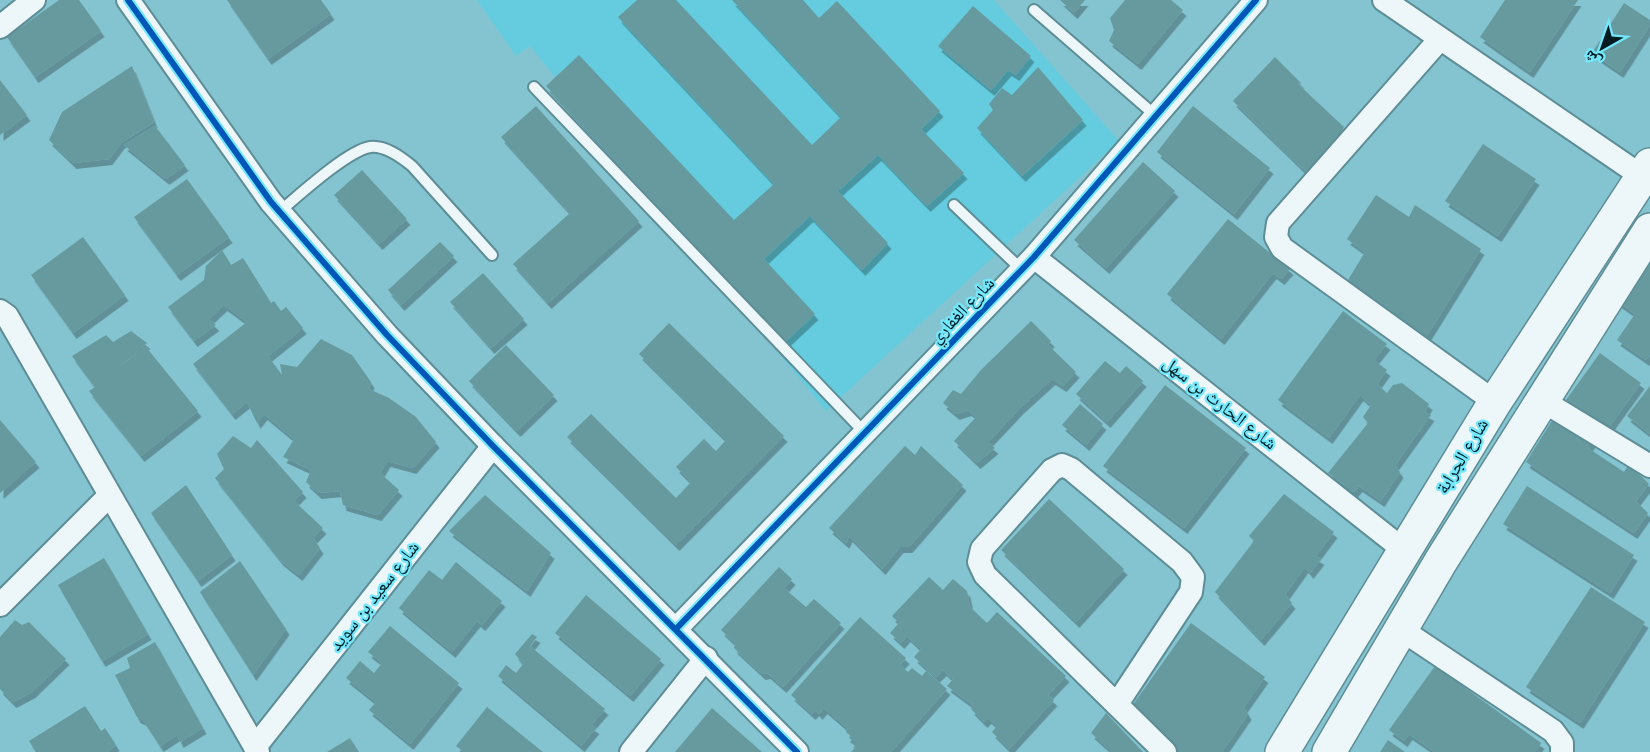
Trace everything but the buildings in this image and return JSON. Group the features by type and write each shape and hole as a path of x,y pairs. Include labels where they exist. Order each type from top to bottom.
{"main road":[{"name":"شارع الجرابة","path":"1282,752 1495,402 1646,171"},
{"path":"1329,752 1441,561 1645,238 1610,227"}],"street":[{"path":"0,27 34,0"},
{"path":"128,0 279,212 387,335 493,446 797,752"},
{"name":"شارع الغفاري","path":"676,629 1028,264 1256,0"},
{"path":"1384,0 1440,39 1646,171"},
{"path":"1440,39 1278,223 1276,237 1282,248 1495,402"},
{"name":"شارع الحارث بن سهل","path":"1028,264 1405,551"},
{"path":"0,311 7,316 256,749"},
{"path":"1543,401 1650,466"},
{"name":"شارع سعيد بن سويد","path":"256,749 493,446"},
{"path":"1117,704 1191,592 1193,577 1182,562 1071,469 1062,465 1052,470 982,549 979,562 985,575 1166,752"},
{"path":"0,605 109,496"},
{"path":"1402,630 1553,731 1562,743 1562,752"},
{"path":"632,752 706,658"}],"lane":[{"path":"1034,10 1156,116"},
{"path":"534,87 865,433"},
{"path":"279,212 328,172 364,149 380,148 402,158 412,166 492,255"},
{"path":"954,206 1028,264"}],"shaded area":[{"path":"477,0 994,0 1119,141 826,411 530,46 516,56"}],"cycle path":[{"path":"128,0 271,202 387,335 493,446 797,752"},
{"path":"676,629 1034,257 1256,0"}]}
